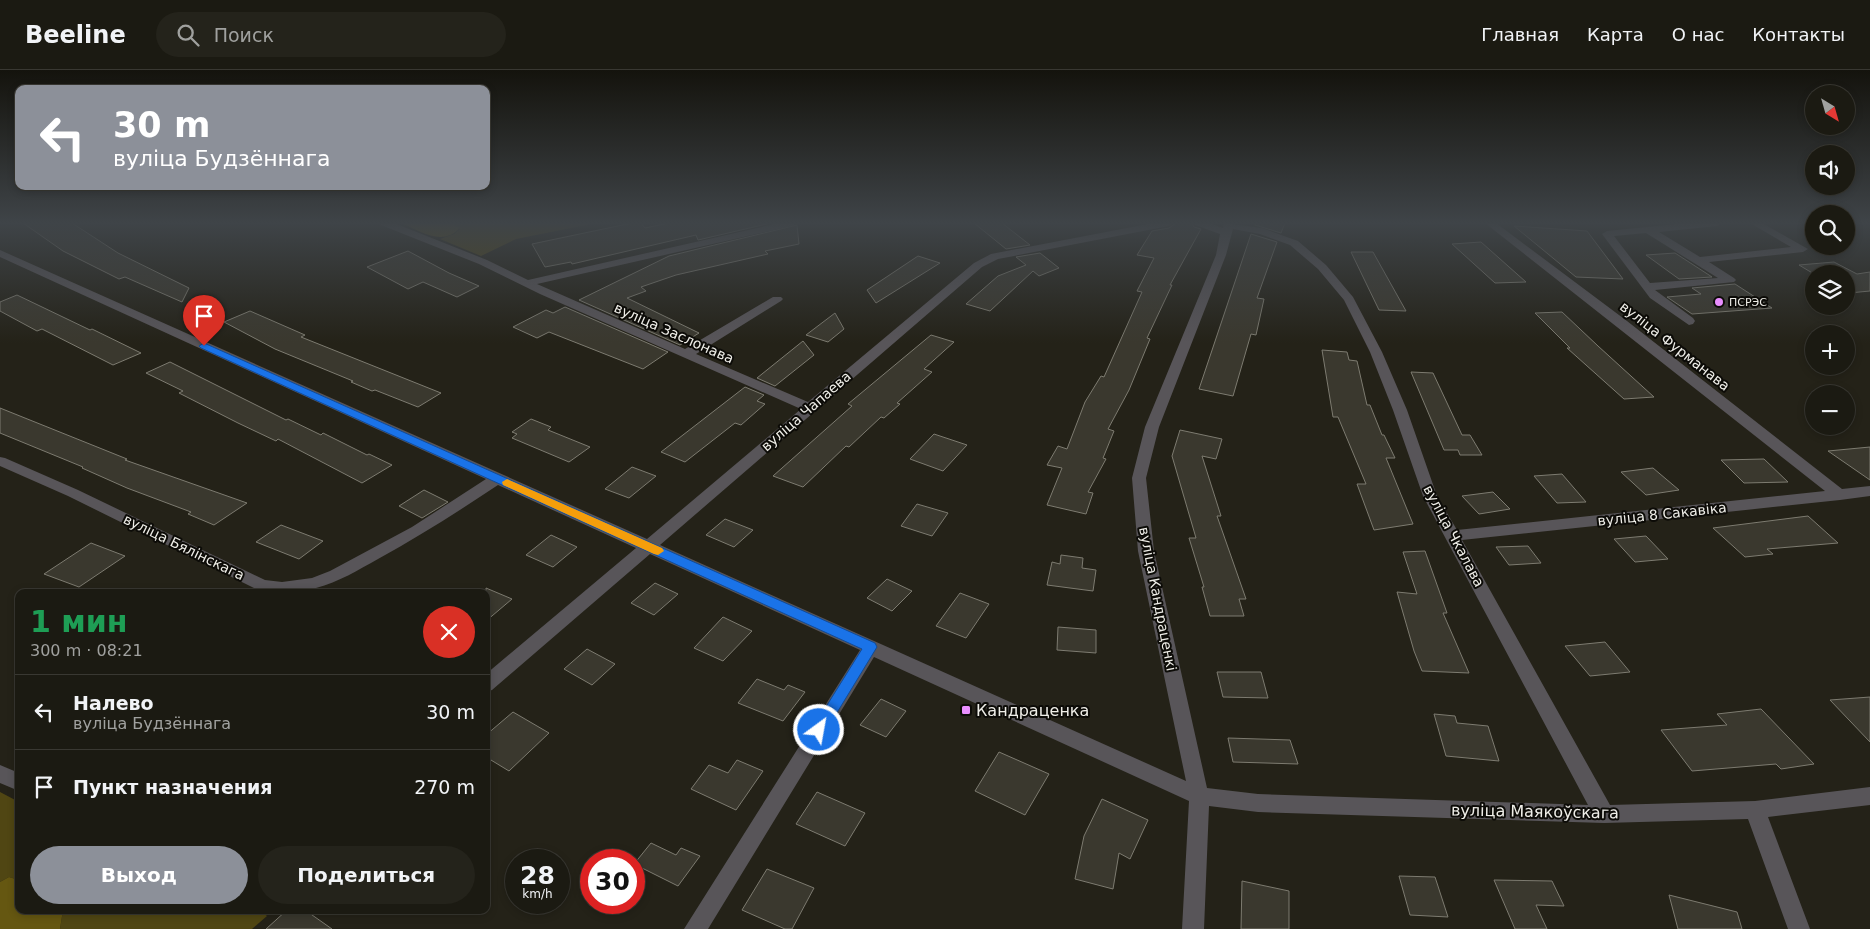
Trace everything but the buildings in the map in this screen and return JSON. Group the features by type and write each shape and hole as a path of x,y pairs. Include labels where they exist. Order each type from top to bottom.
{"street":[{"name":"вуліца Маякоўскага","path":"22,263 1199,796 1258,802 1604,814 1755,810 1870,796"},
{"name":"вуліца Заслонава","path":"485,263 544,292 810,408"},
{"path":"528,283 616,263"},
{"name":"вуліца Чапаева","path":"490,682 982,263"},
{"name":"вуліца Кандраценкі","path":"1193,929 1199,796 1146,551 1139,478 1152,427 1218,263"},
{"name":"вуліца Чкалава","path":"1316,263 1349,299 1376,352 1430,496 1604,814"},
{"name":"вуліца Фурманава","path":"1543,263 1840,495"},
{"path":"1629,263 1654,296 1690,321"},
{"path":"1647,287 1730,280 1703,263"},
{"path":"686,354 777,299"},
{"name":"вуліца Бялінскага","path":"0,461 72,493 262,585 282,588 314,583 336,575 417,531 499,478"},
{"name":"вуліца 8 Сакавіка","path":"1453,536 1870,491"},
{"path":"694,929 871,647"},
{"path":"0,773 15,781"},
{"path":"1755,810 1800,929"}],"shaded area":[{"path":"0,792 15,800 15,879 9,877 0,882"},
{"path":"9,877 15,879 15,914 62,914 60,929 0,929 0,882"},
{"path":"62,914 264,914 267,916 252,929 60,929"}],"slow traffic":[{"path":"507,482 658,551"}],"place":[{"name":"ПСРЭС","path":"1719,302"},
{"name":"Кандраценка","path":"966,710"}],"route":[{"path":"204,346 871,647 819,730"}]}
